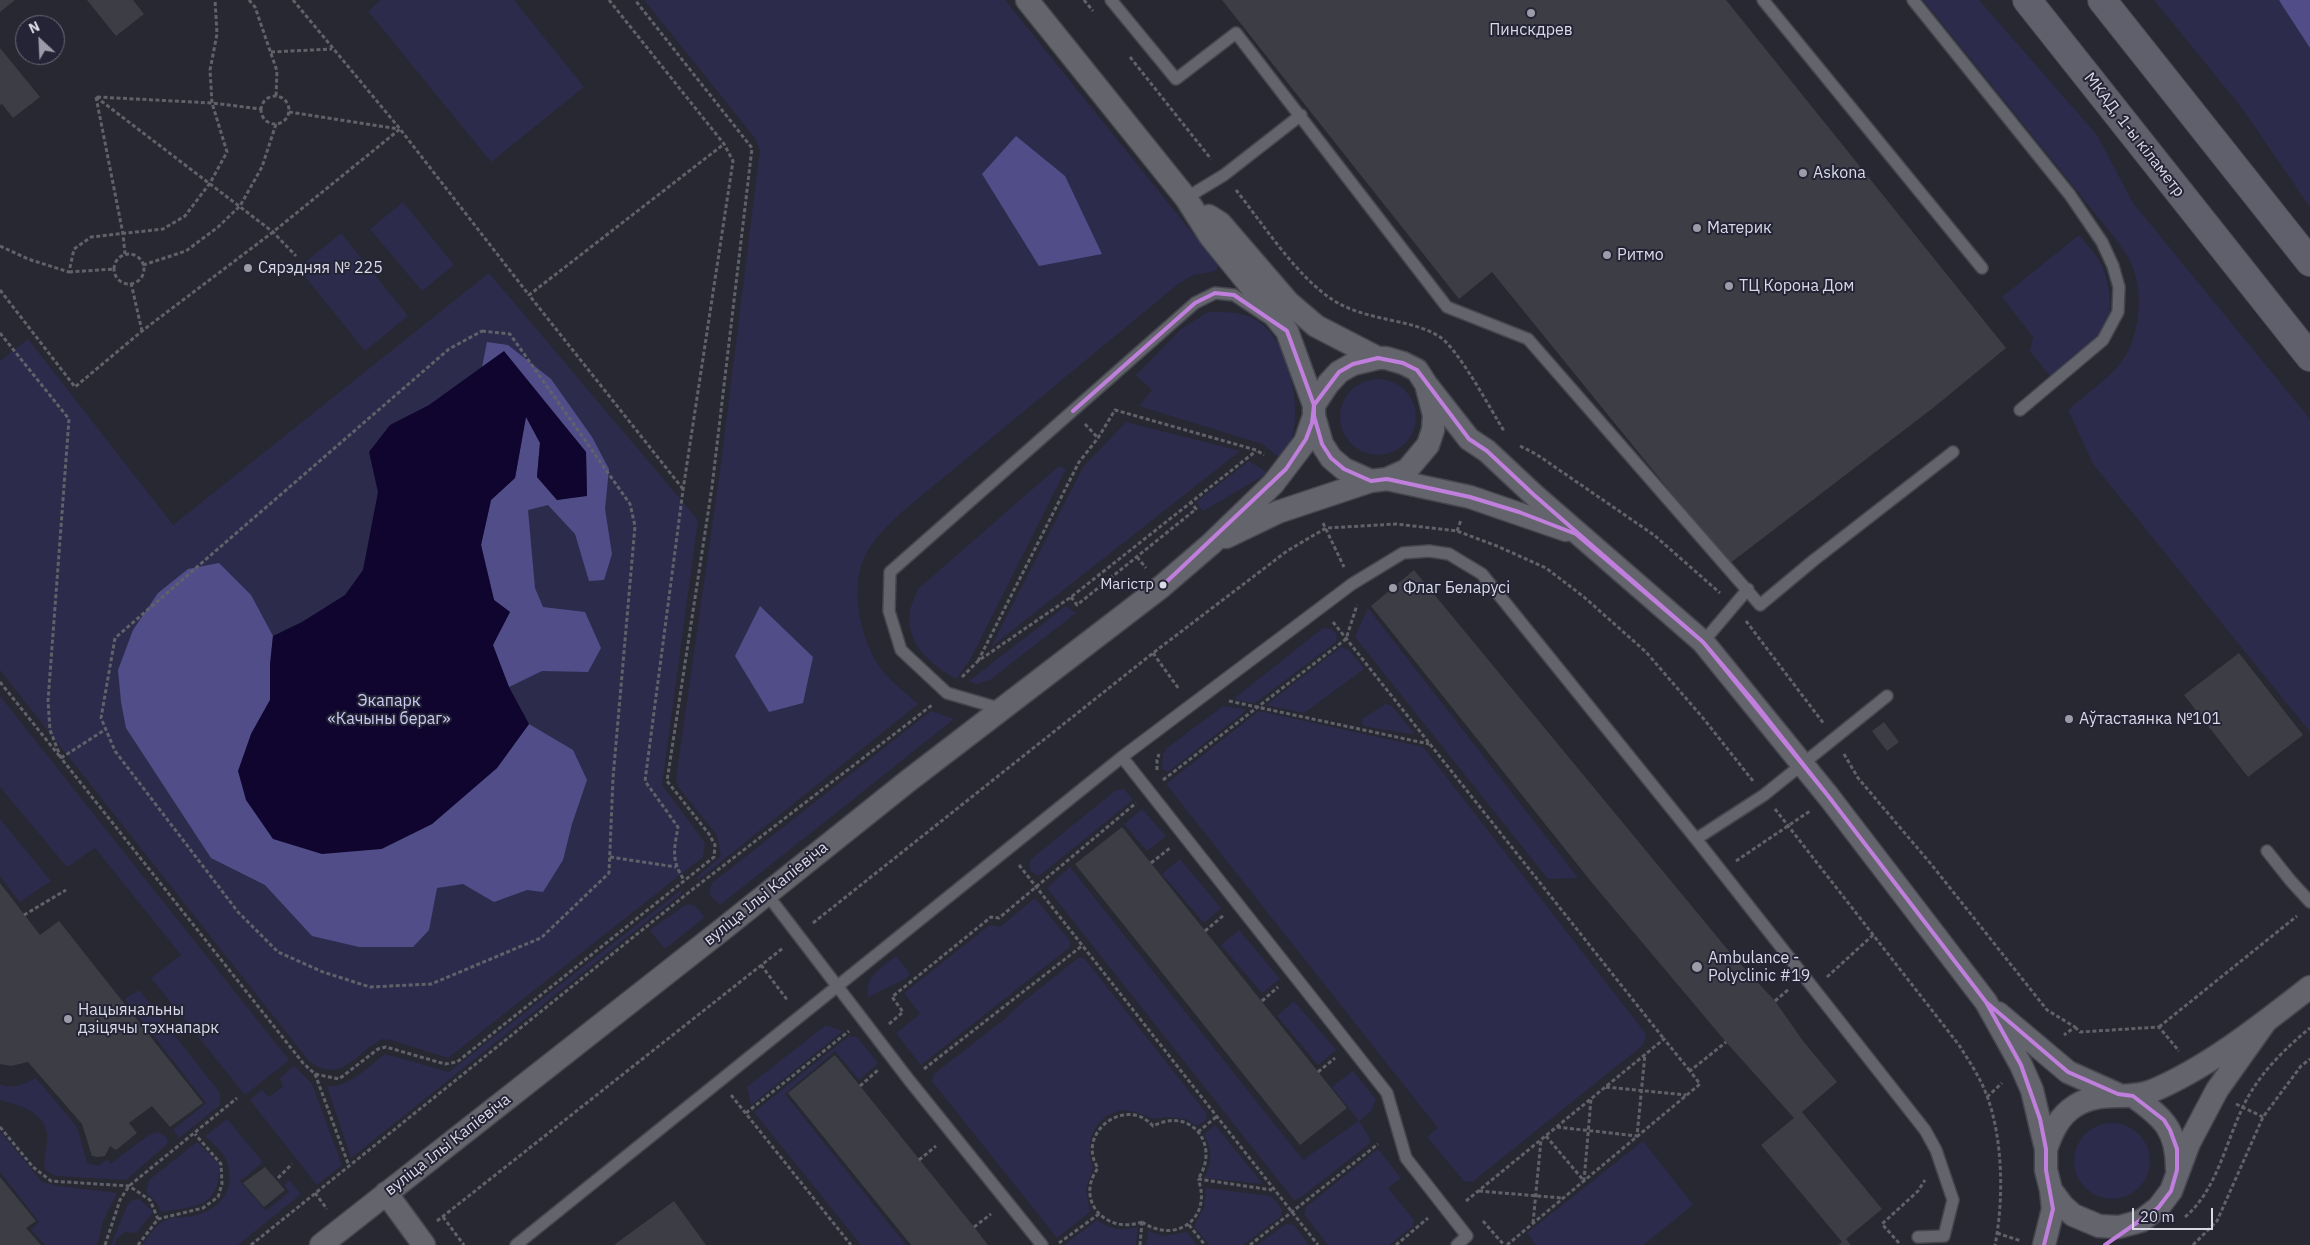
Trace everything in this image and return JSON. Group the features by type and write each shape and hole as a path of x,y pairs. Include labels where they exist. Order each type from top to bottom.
{"highway":[{"name":"МКАД, 1-ы кіламетр","path":"2027,0 2310,357"},
{"path":"2102,0 2310,262"}],"street":[{"path":"1028,0 1186,198 1210,236 1287,331 1314,410 1322,444 1331,458 1344,469 1379,480 1470,497 1519,512 1576,534 1596,549"},
{"path":"1186,198 1220,224 1288,302 1316,326 1378,358"},
{"path":"1314,410 1328,384 1339,372 1353,364 1386,358 1403,362 1418,370 1426,384 1469,438 1487,451 1703,642 1801,764 1986,1002 2021,1065 2032,1090 2046,1149 2046,1170 2052,1190 2053,1209 2034,1244"},
{"path":"1379,480 1407,470 1428,445 1433,430 1434,415 1426,384"},
{"name":"вуліца Ільі Капіевіча","path":"321,1245 1008,703 1161,587 1211,544 1286,469 1305,442 1314,410"},
{"name":"вуліца Ільі Капіевіча","path":"1211,544 1278,512 1379,480"},
{"path":"2046,1149 2053,1130 2065,1114 2074,1106 2097,1096 2126,1095 2151,1091 2194,1069 2266,1021 2310,987"},
{"path":"1986,1002 2042,1052 2068,1072 2126,1095 2158,1113 2170,1130 2177,1149 2177,1170"},
{"path":"2104,1245 2158,1208 2171,1190 2177,1170 2192,1136 2217,1090 2266,1021"},
{"path":"2052,1190 2063,1206 2073,1215 2092,1224 2119,1227 2141,1221"},
{"path":"386,1193 420,1240"}],"lane":[{"path":"1111,0 1176,79 1236,34 1301,115 1447,307 1528,339 1760,605 1814,560 1953,452"},
{"path":"1763,0 1982,268"},
{"path":"1913,0 2070,195 2102,242 2113,266 2119,287 2118,312 2103,340 2020,410"},
{"path":"1186,198 1224,175 1301,115"},
{"path":"1008,703 995,706 947,693 901,650 889,611 890,572 1195,304 1215,293 1234,295 1287,331"},
{"path":"516,1245 1122,757 1191,704 1352,584 1403,553 1429,551 1449,554 1482,574 1696,839 1925,1130 1936,1150 1953,1200 1944,1236 1918,1237"},
{"path":"1703,642 1748,589"},
{"path":"1696,839 1764,795 1887,696"},
{"path":"1122,757 1387,1093 1406,1158 1467,1236 1457,1245"},
{"path":"2268,850 2290,880 2310,902"},
{"path":"766,893 837,988 876,1034 909,1080 1042,1245"}],"path":[{"path":"69,272 74,249 91,237 163,229 185,216 210,183 227,152 212,103 210,70 217,34 216,0"},
{"path":"249,0 255,6 277,71 276,96"},
{"path":"293,0 400,129 529,296 683,490"},
{"path":"609,0 724,144 733,161 683,490 644,781 678,827 674,853 676,867 684,880"},
{"path":"315,1074 339,1079 378,1049 386,1046 445,1064 457,1062 714,857 715,845 667,781 712,487 752,148 635,0"},
{"path":"1084,0 1096,15"},
{"path":"271,52 333,49"},
{"path":"1127,53 1312,285 1334,301 1359,314 1420,328 1441,338 1455,352 1505,432"},
{"path":"276,96 287,103 289,112 285,120 272,125 264,119 261,109 266,98 276,96"},
{"path":"96,97 212,103 261,109"},
{"path":"96,97 273,232 296,256"},
{"path":"96,97 123,234 124,254"},
{"path":"289,112 400,129"},
{"path":"143,265 186,251 218,227 240,206 262,167 276,124"},
{"path":"0,290 75,387 142,331 273,232 400,129"},
{"path":"529,296 724,144"},
{"path":"0,246 28,259 69,272 114,269"},
{"path":"124,254 134,255 143,265 142,275 131,283 122,282 114,269 117,260 124,254"},
{"path":"131,283 142,331"},
{"path":"0,332 69,419 48,701 50,730 61,758"},
{"path":"482,332 510,334 630,504 635,526 613,778 610,857 609,873 541,938 431,984 370,987 323,972 278,952 238,912 115,751 101,718 115,638 448,349 482,332"},
{"path":"251,1245 693,889 947,693 978,661 1071,597 1256,450 1115,410 1098,438 1079,462 978,661"},
{"path":"1071,597 1077,605 1137,557 1196,509 1190,501"},
{"path":"420,1240 443,1217 1153,653 1287,551 1326,528 1396,524 1457,531 1497,546 1546,568 1584,597 1646,652 1703,718 1959,1045 1976,1072 1987,1097 1994,1126 2001,1178 1998,1233 1995,1245"},
{"path":"746,1113 855,1026 868,1042 903,1012 892,997 991,917 999,918 1149,791 1346,639 1358,603"},
{"path":"1330,618 1700,1084 1533,1224 1503,1244 1478,1215"},
{"path":"1153,653 1191,704"},
{"path":"0,682 303,1063 315,1074 349,1166"},
{"path":"1232,694 1224,700 1430,744"},
{"path":"61,758 106,729"},
{"path":"1161,749 1157,760 1157,768 1163,780"},
{"path":"1858,778 1931,864 2047,1010 2080,1032 2159,1028 2302,912"},
{"path":"1721,871 1788,826"},
{"path":"1151,864 1176,842"},
{"path":"610,857 676,867"},
{"path":"1026,859 1018,865 1318,1245"},
{"path":"24,915 66,890"},
{"path":"1205,931 1230,910"},
{"path":"1775,1001 1792,987 1802,1000 1873,935"},
{"path":"860,1086 884,1065 902,1087 1083,945"},
{"path":"761,965 799,1017"},
{"path":"1262,1001 1280,985"},
{"path":"2042,1052 2075,1027"},
{"path":"2159,1028 2194,1069"},
{"path":"2183,1219 2189,1214 2212,1183 2242,1108 2264,1072 2310,1028"},
{"path":"1466,1201 1664,1039"},
{"path":"1690,1071 1726,1042"},
{"path":"1637,1136 1645,1054"},
{"path":"1318,1072 1336,1057"},
{"path":"2193,1245 2217,1221 2263,1117 2301,1066 2310,1059"},
{"path":"1987,1097 2021,1065"},
{"path":"1605,1087 1686,1095"},
{"path":"738,1090 731,1095 851,1245"},
{"path":"105,1245 120,1200 129,1186 237,1098"},
{"path":"1584,1181 1590,1099"},
{"path":"1142,1222 1131,1226 1108,1222 1092,1204 1090,1193 1091,1181 1098,1168 1092,1152 1093,1140 1098,1129 1106,1121 1116,1116 1128,1114 1140,1116 1153,1126 1172,1120 1184,1122 1198,1132 1207,1147 1208,1158 1205,1170 1198,1179"},
{"path":"1198,1132 1216,1117"},
{"path":"0,1127 33,1167 51,1181 129,1186 150,1200 158,1219"},
{"path":"1557,1127 1637,1136"},
{"path":"138,1245 158,1219 203,1208 218,1196 222,1184 221,1164 195,1134"},
{"path":"1377,1136 1378,1144 1398,1166 1406,1158"},
{"path":"1546,1136 1584,1181"},
{"path":"919,1160 943,1140"},
{"path":"1533,1224 1541,1140"},
{"path":"1250,1245 1378,1144"},
{"path":"278,1178 292,1164"},
{"path":"1198,1179 1273,1190"},
{"path":"1142,1222 1150,1228 1162,1232 1173,1232 1189,1225 1200,1211 1203,1200 1198,1179"},
{"path":"1901,1245 1882,1224 1918,1191 1926,1179"},
{"path":"1478,1191 1563,1198"},
{"path":"1462,1197 1472,1208"},
{"path":"974,1227 998,1208"},
{"path":"1057,1245 1099,1214"},
{"path":"443,1217 464,1245"},
{"path":"1140,1245 1142,1222"},
{"path":"1189,1225 1205,1245"},
{"path":"1998,1233 2034,1244"}],"green space":[{"path":"381,0 514,0 584,87 491,162 368,11"},
{"path":"644,0 1005,0 1218,265 1216,271 1193,275 1177,285 903,511 879,535 867,552 858,579 859,610 862,625 866,640 879,666 892,681 918,704 698,880 696,878 721,856 717,835 678,787 676,778 721,463 760,150 755,138"},
{"path":"1923,0 1979,0 2097,135 2133,203 2310,419 2310,732 2093,464 2068,410 2120,364 2132,343 2139,305 2133,268 2126,254 2111,233"},
{"path":"2154,0 2279,0 2310,48 2310,207 2241,107"},
{"path":"403,202 454,265 422,291 370,229"},
{"path":"341,233 408,316 365,351 298,268"},
{"path":"2079,235 2097,258 2106,276 2110,298 2109,322 2102,343 2096,352 2058,386 2030,351 2033,337 2002,297"},
{"name":"Экапарк «Качыны бераг»","path":"489,273 698,520 662,785 705,843 703,857 448,1058 391,1040 382,1039 339,1069 320,1068 309,1061 0,670 0,361 28,339 173,525"},
{"path":"1208,312 1243,314 1256,320 1272,334 1280,347 1291,377 1295,409 1292,438 1279,457 1262,444 1139,406 1152,390 1136,375 1181,329"},
{"path":"1371,379 1385,379 1399,385 1410,396 1416,410 1413,432 1405,444 1385,455 1371,455 1357,449 1346,438 1340,424 1340,410 1346,396 1357,385"},
{"path":"1126,422 1240,451 991,647 1083,467"},
{"path":"1249,461 1268,473 1203,511 1196,502"},
{"path":"1059,466 1066,469 970,660 956,679 929,660 916,643 912,634 910,612 918,589"},
{"path":"1066,606 1076,613 990,680 976,684 969,681"},
{"path":"1368,608 1578,878 1548,879 1355,637"},
{"path":"1323,628 1332,629 1337,635 1336,642 1255,703 1235,700 1236,697"},
{"path":"1341,647 1349,650 1364,669 1304,713 1266,705"},
{"path":"0,696 289,1060 245,1095 151,978 181,955 95,848 67,867 0,787"},
{"path":"1385,704 1391,705 1414,733 1363,726 1362,719"},
{"path":"1223,706 1245,709 1243,713 1168,772 1162,769 1163,755 1167,748"},
{"path":"931,711 954,719 720,905 709,894 712,883"},
{"path":"1259,711 1423,747 1646,1034 1643,1045 1472,1182 1464,1181 1427,1137 1438,1128 1166,784"},
{"path":"1124,789 1133,800 1039,876 1030,871 1030,860 1116,790"},
{"path":"1142,809 1166,836 1147,851 1124,824"},
{"path":"0,819 51,881 20,902 0,876"},
{"path":"1180,859 1221,908 1204,923 1162,874"},
{"path":"1070,867 1303,1160 1359,1121 1370,1139 1370,1143 1300,1198 1294,1200 1047,888"},
{"path":"681,890 681,894 351,1158 327,1086 335,1086 350,1080 385,1054 449,1072"},
{"path":"1035,898 1070,941 1070,947 921,1065 896,1033 920,1014 904,993 990,925 1000,927"},
{"path":"687,904 695,906 705,917 665,949 650,930"},
{"path":"1239,930 1280,979 1262,993 1221,945"},
{"path":"896,956 910,974 905,979 868,997 867,990 871,978"},
{"path":"1078,958 1084,958 1207,1114 1206,1120 1197,1126 1186,1119 1166,1117 1154,1119 1135,1112 1121,1110 1106,1116 1097,1125 1091,1138 1089,1154 1093,1167 1086,1189 1090,1212 1057,1238 932,1081 934,1074 1006,1018 1018,1006"},
{"path":"139,990 220,1093 220,1105 179,1138 173,1130 206,1103 125,999"},
{"path":"1294,1001 1336,1050 1318,1065 1277,1016"},
{"path":"826,1025 843,1031 751,1105 747,1087"},
{"path":"849,1036 857,1037 878,1063 859,1080 835,1051 785,1094 906,1245 861,1245 754,1112"},
{"path":"294,1066 312,1084 342,1165 317,1185 250,1100 262,1090 269,1097 283,1087 280,1078"},
{"path":"1353,1071 1376,1099 1371,1111 1359,1121 1332,1087"},
{"path":"36,1078 77,1127 87,1163 98,1166 108,1159 110,1164 149,1135 158,1132 167,1138 167,1144 126,1180 56,1176 45,1170 44,1160 47,1133 45,1125 40,1118 18,1105 0,1100 0,1084 14,1086"},
{"path":"227,1119 263,1162 240,1181 266,1211 289,1192 284,1185 289,1180 301,1194 238,1245 142,1245 152,1231 162,1222 177,1217 193,1216 206,1212 213,1208 224,1196 228,1189 229,1181 227,1162 221,1152 205,1136"},
{"path":"2105,1123 2119,1123 2133,1129 2144,1140 2150,1154 2147,1176 2139,1188 2119,1199 2105,1199 2091,1193 2080,1182 2074,1168 2074,1154 2080,1140 2091,1129"},
{"path":"1215,1125 1263,1184 1204,1178 1209,1167 1210,1156 1209,1145 1204,1134"},
{"path":"0,1131 42,1182 58,1186 117,1193 103,1221 97,1245 45,1245 31,1230 39,1222 0,1172"},
{"path":"1643,1141 1693,1205 1643,1245 1536,1245 1527,1233"},
{"path":"197,1142 219,1164 219,1178 216,1189 211,1197 195,1206 161,1212 157,1203 146,1192 149,1180"},
{"path":"1378,1149 1401,1178 1388,1188 1414,1220 1413,1226 1389,1245 1328,1245 1304,1214 1306,1207"},
{"path":"1206,1188 1271,1196 1282,1209 1281,1216 1243,1245 1209,1245 1194,1226 1204,1207"},
{"path":"139,1199 153,1212 136,1233 125,1232 116,1239 115,1245 111,1245 127,1206 132,1200"},
{"path":"1097,1220 1117,1229 1138,1227 1136,1245 1064,1245"},
{"path":"1286,1224 1294,1225 1309,1245 1257,1245"},
{"path":"1148,1231 1163,1236 1187,1232 1197,1245 1146,1245"}],"shaded area":[{"path":"2279,0 2310,0 2310,48 2282,5"},
{"path":"1016,136 1065,176 1102,254 1039,266 982,174"},
{"path":"487,342 508,345 551,379 592,437 609,469 605,509 612,554 604,580 589,581 575,534 548,505 528,510 535,588 543,607 585,612 601,648 588,672 542,671 509,687 492,645 510,612 494,600 481,545 491,500 515,478 526,416 540,443 537,477 557,500 587,495 586,452 503,352 482,367"},
{"path":"504,351 586,452 587,496 557,500 537,477 540,443 526,417 515,478 491,500 481,545 494,600 510,612 493,645 509,687 529,724 497,768 432,824 381,849 322,854 273,839 246,800 238,771 251,734 270,700 270,665 273,636 302,622 345,595 363,570 378,492 369,452 390,425 429,405"},
{"path":"219,563 251,595 273,636 270,665 270,700 251,734 382,849 432,824 497,768 529,724 573,750 587,780 572,824 563,860 543,892 527,890 494,902 463,884 437,888 429,930 413,947 359,947 312,936 265,885 211,858 126,728 118,670 133,630 158,593 188,569"},
{"path":"760,606 813,657 803,703 769,712 735,656"}],"building":[{"path":"0,0 15,0 0,12"},
{"path":"87,0 133,0 144,14 116,36"},
{"name":"ТЦ Корона Дом","path":"1222,0 1726,0 2006,348 1933,408 1729,564 1492,272 1459,299"},
{"path":"0,48 40,97 13,118 2,104 0,105"},
{"path":"1414,570 1733,956 1775,1001 1803,1041 1837,1082 1802,1112 1882,1209 1846,1239 1851,1245 1838,1245 1842,1242 1761,1145 1794,1118 1726,1042 1593,884 1371,606"},
{"path":"2239,653 2303,735 2248,777 2184,695"},
{"path":"1884,722 1899,742 1887,751 1872,731"},
{"path":"1122,827 1347,1108 1300,1145 1075,864"},
{"path":"0,883 40,935 59,921 203,1103 170,1127 152,1106 129,1123 137,1133 116,1150 110,1146 105,1156 92,1156 82,1124 28,1062 11,1066 0,1064"},
{"path":"835,1055 988,1245 911,1245 788,1093"},
{"path":"265,1167 285,1190 264,1207 243,1183"},
{"path":"0,1177 36,1221 26,1228 41,1245 0,1245"},
{"path":"674,1201 706,1245 614,1245"}],"transit line":[{"path":"1073,411 1195,303 1215,293 1234,295 1287,331 1314,405 1312,423 1306,439 1286,469 1161,587"},
{"path":"1378,358 1403,363 1417,370 1469,439 1487,451 1534,495 1703,642 1576,534 1519,512 1470,497 1387,479 1371,481 1344,469 1331,458 1322,444 1314,416 1314,405 1339,372 1353,364 1378,358"},
{"path":"1703,642 1754,702 1829,797"},
{"path":"1703,642 1829,797"},
{"path":"1829,797 1986,1002"},
{"path":"1986,1002 2068,1072 2118,1094 2133,1096 2164,1120 2170,1130 2177,1149 2177,1170 2171,1191 2158,1208 2105,1245"},
{"path":"1986,1002 2021,1065 2040,1119 2046,1149 2046,1170 2053,1209 2044,1245"}],"place":[{"name":"Пинскдрев","path":"1531,13"},
{"name":"Askona","path":"1803,173"},
{"name":"Материк","path":"1697,228"},
{"name":"Ритмо","path":"1607,255"},
{"name":"Сярэдняя № 225","path":"248,268"},
{"name":"ТЦ Корона Дом","path":"1729,286"},
{"name":"Магістр","path":"1163,585"},
{"name":"Флаг Беларусі","path":"1393,588"},
{"name":"Аўтастаянка №101","path":"2069,719"},
{"name":"Ambulance - Polyclinic #19","path":"1697,967"},
{"name":"Нацыянальны дзіцячы тэхнапарк","path":"68,1019"}]}
